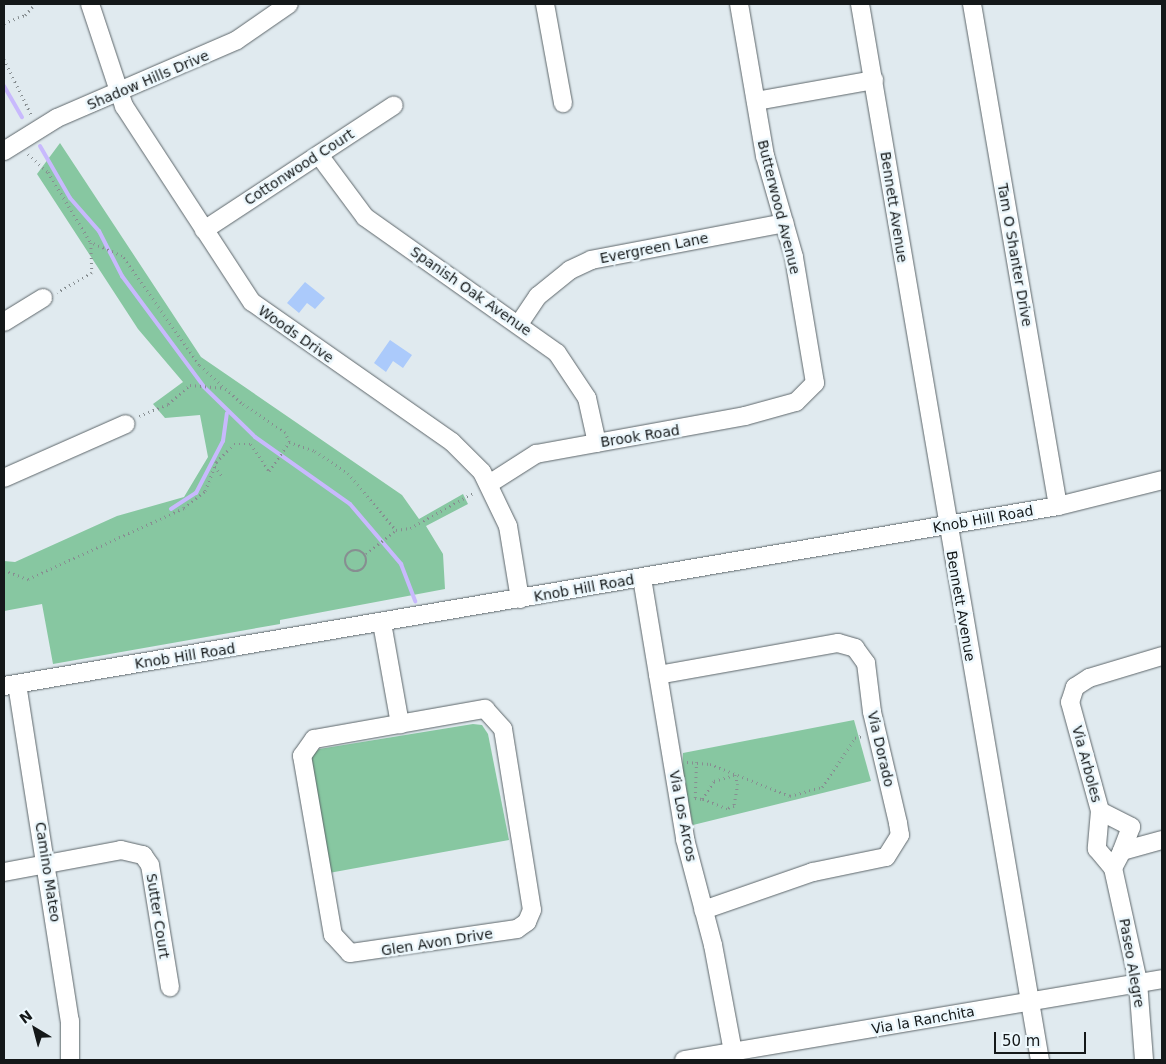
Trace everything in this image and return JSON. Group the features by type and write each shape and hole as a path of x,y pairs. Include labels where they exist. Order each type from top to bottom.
{"street":[{"name":"Woods Drive","path":"90,4 118,92 204,230 252,302 452,442 490,484 508,526 520,599"},
{"name":"Shadow Hills Drive","path":"11,146 39,128 237,40 289,4"},
{"path":"545,4 563,103"},
{"name":"Butterwood Avenue","path":"739,4 765,156 785,223 815,383 796,402"},
{"name":"Bennett Avenue","path":"860,4 947,525 1040,1060"},
{"name":"Tam O Shanter Drive","path":"972,4 1058,506"},
{"path":"756,101 874,80"},
{"name":"Cottonwood Court","path":"204,230 394,105"},
{"name":"Spanish Oak Avenue","path":"319,155 365,217 557,352 577,378 588,398 597,444"},
{"name":"Evergreen Lane","path":"519,324 538,296 591,260 785,223"},
{"path":"4,322 43,298"},
{"name":"Brook Road","path":"490,484 536,454 736,418 796,402"},
{"path":"4,478 126,424"},
{"name":"Knob Hill Road","path":"10,685 382,623 1058,506 1162,480"},
{"name":"Via Los Arcos","path":"642,578 673,763 733,1052"},
{"path":"382,623 400,724"},
{"name":"Via Dorado","path":"658,675 838,644 855,648 866,663 876,731 900,835 894,850 886,857 744,892 703,910"},
{"name":"Via Arboles","path":"1113,868 1097,849 1100,811 1070,702 1075,687 1162,656"},
{"name":"Camino Mateo","path":"10,685 47,863 70,1021 70,1060"},
{"name":"Glen Avon Drive","path":"484,709 502,729 532,910 517,929 358,954 334,941 302,756 314,739 400,724 484,709"},
{"path":"1100,811 1131,827 1113,868"},
{"path":"1122,851 1162,840"},
{"name":"Sutter Court","path":"4,872 121,850 143,855 150,864 170,987"},
{"name":"Paseo Alegre","path":"1113,868 1138,982 1144,1060"},
{"name":"Via la Ranchita","path":"684,1060 1162,979"}],"path":[{"path":"4,23 25,15 35,4"},
{"path":"4,59 39,128"},
{"path":"11,146 48,172 92,243 92,273 68,290 43,298"},
{"path":"92,243 100,244 122,256 199,365 226,389 285,433 290,442 322,455 348,473 396,530"},
{"path":"126,424 159,409 195,384 210,384 226,389"},
{"path":"4,570 28,579 143,530 205,491 224,450 244,442 255,448 269,471 290,442"},
{"path":"215,466 223,477"},
{"path":"366,554 360,550 349,552 345,558 348,569 362,571 366,554 385,537 396,530 410,528 490,484"},
{"path":"673,763 710,764 790,796 822,786 855,738 876,731"},
{"path":"702,799 714,781 735,775"},
{"path":"695,798 727,809 734,806 738,784 735,775"}],"green space":[{"path":"60,143 201,357 402,495 419,519 463,494 468,504 426,526 443,554 445,589 280,620 280,624 53,664 42,604 4,611 4,561 15,562 117,516 184,497 208,457 200,415 165,418 153,404 183,382 138,329 37,174"},
{"path":"854,720 871,781 693,825 682,776 683,753"},
{"path":"473,724 482,725 488,734 509,840 329,873 311,756 319,749"}],"building":[{"path":"305,282 325,298 315,309 307,303 299,313 287,303"},
{"path":"390,340 412,355 403,368 393,361 386,372 374,363"}],"waterway":[{"path":"4,86 22,117"},
{"path":"40,146 70,198 99,231 122,276 204,387 255,437 350,504 401,564 415,601"},
{"path":"171,509 196,493 223,441 227,413"}]}
